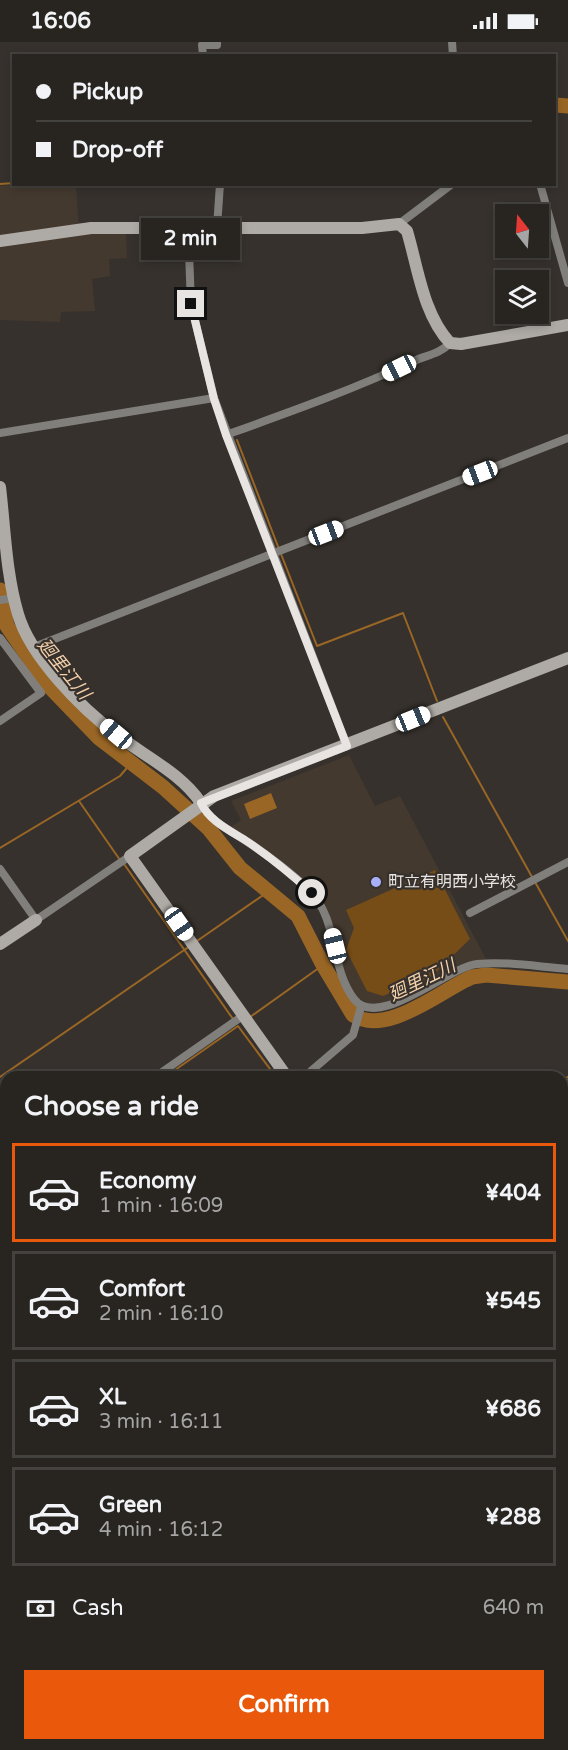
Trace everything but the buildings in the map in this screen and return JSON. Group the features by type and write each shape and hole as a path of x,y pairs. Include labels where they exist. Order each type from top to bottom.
{"street":[{"path":"203,54 202,45 217,45 217,42"},
{"path":"217,227 220,186"},
{"path":"399,224 404,217 449,186"},
{"path":"541,186 565,262 568,283"},
{"path":"0,241 91,228 188,226 362,228 399,224 407,231 432,316 439,332 450,343 461,344 568,325"},
{"path":"188,226 191,304 214,399 226,435 277,552 347,746"},
{"path":"226,435 350,391 417,359 442,351 450,343"},
{"path":"0,433 214,399"},
{"path":"34,647 568,438"},
{"path":"0,487 7,599 34,647 100,722 180,780 205,811 312,893 330,926 345,986 361,1007 369,1009 388,1005 424,990 453,973 477,964 568,969"},
{"path":"0,638 41,693 0,721"},
{"path":"0,944 125,860 199,805 568,658"},
{"path":"125,860 193,944 242,1019 282,1071"},
{"path":"470,913 568,862"},
{"path":"0,870 36,920"},
{"path":"311,1071 353,1035 357,1029 361,1007"},
{"path":"164,1071 242,1019"}],"shaded area":[{"path":"0,186 76,186 79,232 126,232 127,258 109,259 110,276 92,279 95,311 61,312 60,322 0,320"},
{"name":"町立有明西小学校","path":"349,755 375,806 400,796 486,959 466,962 424,988 388,1003 373,1005 358,999 348,985 314,892 297,873 231,827 241,820 231,801"},
{"path":"271,793 277,808 250,819 244,804"},
{"path":"435,870 470,939 432,976 383,996 367,991 346,950 354,928 346,910"}],"waterway":[{"path":"556,105 568,106"},
{"path":"0,184 12,183"},
{"path":"237,440 279,549"},
{"path":"281,554 317,646 403,613 437,701"},
{"name":"廻里江川","path":"0,590 7,626 46,683 99,738 163,787 209,829 240,868 298,916 323,965 353,1015 367,1020 382,1020 397,1016 472,977 486,975 568,982"},
{"path":"443,717 532,877"},
{"path":"0,848 120,776 131,763"},
{"path":"79,801 120,860"},
{"path":"124,864 233,1019"},
{"path":"535,882 568,941"},
{"path":"197,941 269,891"},
{"path":"9,1071 190,946"},
{"path":"250,1017 323,965"},
{"path":"174,1071 238,1026 272,1071"}],"place":[{"name":"町立有明西小学校","path":"376,882"}],"route":[{"path":"191,304 214,399 226,435 347,746 201,803 205,811 225,828 248,842 312,893"}]}
